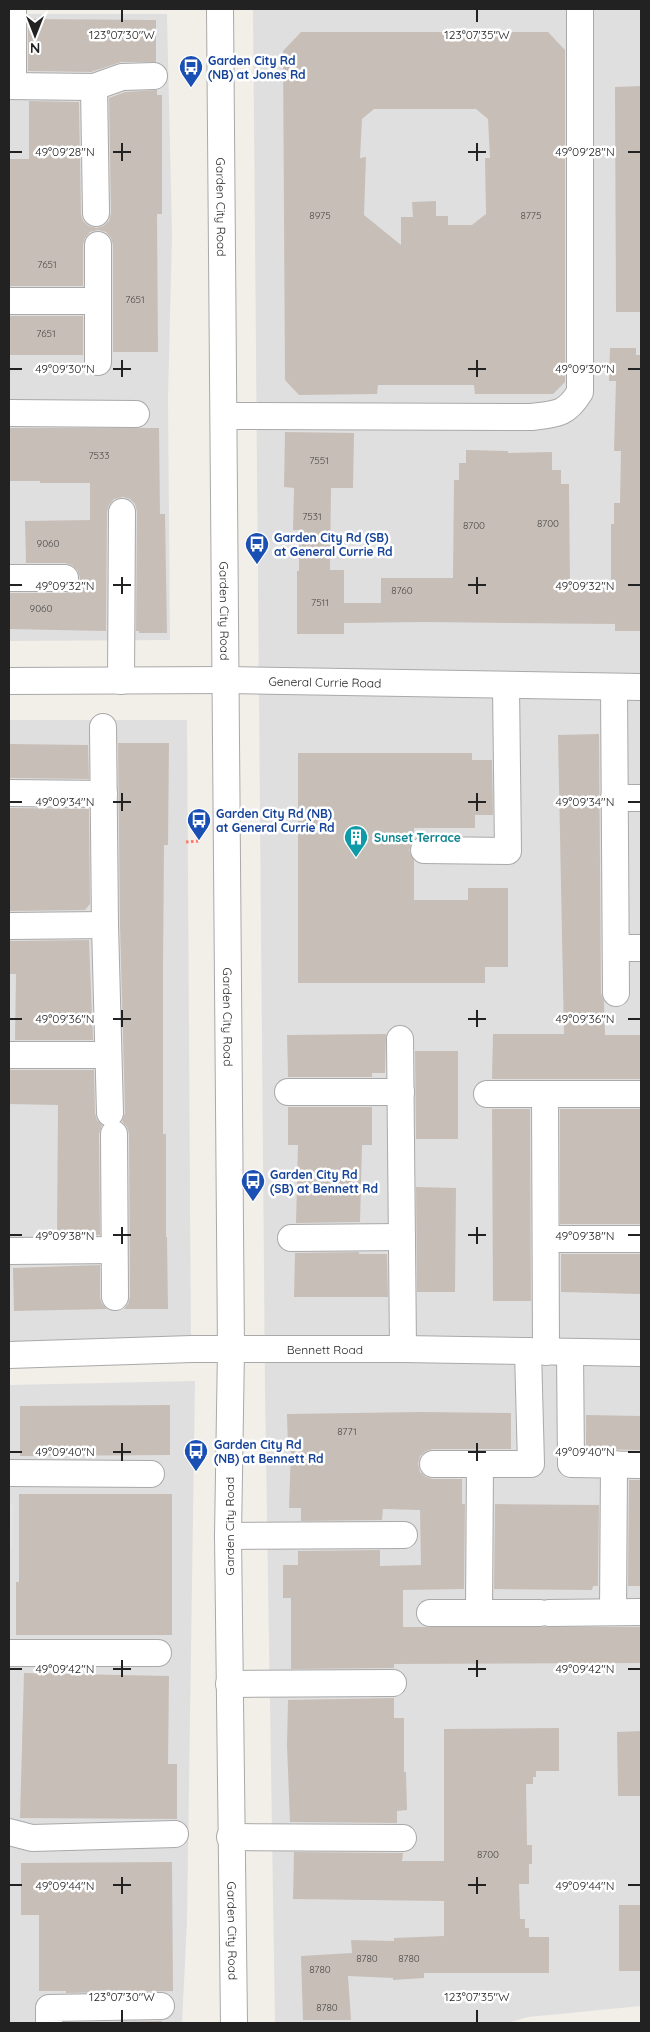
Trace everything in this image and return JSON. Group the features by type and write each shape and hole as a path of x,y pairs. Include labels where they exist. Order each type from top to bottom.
{"street":[{"path":"13,9 11,86 94,86 122,77 154,76"},
{"name":"Garden City Road","path":"220,9 231,1349 228,1536 230,1837 234,2023"},
{"path":"224,416 531,417 556,414 572,406 580,392 580,9"},
{"path":"94,86 96,213"},
{"path":"98,245 98,362"},
{"path":"9,301 98,301"},
{"path":"9,413 136,414"},
{"path":"121,680 122,512"},
{"path":"9,578 65,578"},
{"name":"General Currie Road","path":"9,681 227,680 641,688"},
{"path":"424,850 508,851 506,686"},
{"path":"614,687 614,798 629,948 616,993"},
{"path":"103,727 105,925 116,1297"},
{"path":"9,793 104,794"},
{"path":"614,798 641,798"},
{"path":"9,926 105,925"},
{"path":"400,1039 403,1349"},
{"path":"9,1055 108,1055"},
{"path":"288,1092 401,1092"},
{"path":"486,1094 641,1094"},
{"path":"433,1464 530,1464 548,1352 545,1094"},
{"path":"291,1238 402,1237"},
{"path":"546,1239 641,1239"},
{"path":"9,1251 114,1250"},
{"name":"Bennett Road","path":"9,1356 231,1349 403,1349 641,1353"},
{"path":"548,1352 572,1464 641,1465"},
{"path":"479,1613 480,1464"},
{"path":"613,1612 614,1464"},
{"path":"9,1473 151,1474"},
{"path":"228,1536 404,1535"},
{"path":"430,1613 641,1612"},
{"path":"9,1653 158,1653"},
{"path":"229,1684 393,1683"},
{"path":"9,1832 32,1838 175,1834"},
{"path":"230,1837 403,1838"},
{"path":"49,2023 49,2008 162,2006"}],"path":[{"path":"186,842 199,841"}],"shaded area":[{"path":"253,9 641,9 641,2006 528,2017 507,2023 275,2023 265,1388"},
{"path":"9,14 167,14 172,234 168,399 170,640 9,641"},
{"path":"9,720 187,720 191,1353 9,1353"},
{"path":"195,1381 187,1921 182,2023 9,2023 9,1385"},
{"path":"14,1503 12,1549 9,1550 9,1504"}],"building":[{"path":"28,19 156,20 156,62 121,62 91,72 28,71"},
{"path":"301,32 548,32 565,50 565,382 553,394 475,394 474,385 378,385 377,394 299,395 285,380 283,51","holes":["374,109 476,109 488,119 490,158 485,158 486,214 472,225 448,225 448,216 436,216 436,201 412,202 413,217 401,217 401,245 364,215 366,157 360,158 362,119"]},
{"path":"641,86 641,312 616,312 615,87"},
{"path":"157,90 157,95 162,95 162,214 157,214 158,352 113,352 113,245 111,238 106,232 98,230 90,232 85,238 83,245 83,286 9,286 9,159 29,159 29,101 79,102 81,214 83,221 89,226 97,228 103,226 109,221 111,213 109,98 125,92"},
{"path":"9,316 83,316 83,355 9,355"},
{"path":"610,348 636,348 636,355 641,355 641,631 615,631 615,624 424,622 344,623 344,634 297,634 299,530 293,530 294,488 284,487 285,432 354,433 353,488 331,488 330,570 344,570 344,603 381,603 381,578 453,578 454,480 459,480 459,463 466,463 466,450 508,451 508,453 552,452 552,470 561,470 561,484 569,484 570,584 611,583 611,524 614,524 614,503 620,503 621,451 614,451 616,381 609,381"},
{"path":"9,428 159,428 160,514 165,514 167,633 139,633 139,631 136,631 137,512 135,504 130,499 123,497 114,499 109,505 107,512 106,631 9,629 9,593 65,593 73,591 78,585 80,578 78,571 72,565 65,563 26,563 25,521 90,520 90,483 9,481"},
{"path":"599,734 601,993 604,1001 605,1035 641,1035 641,1079 492,1079 493,1034 564,1034 558,735"},
{"path":"118,743 169,743 168,845 164,845 163,971 163,1134 166,1134 168,1309 124,1309 130,1297 129,1134 127,1127 122,1121 125,1113"},
{"path":"9,744 88,745 89,779 9,778"},
{"name":"Sunset Terrace","path":"298,753 472,753 472,760 492,760 493,815 475,815 475,828 414,828 414,840 409,850 414,860 414,900 468,900 468,888 508,888 508,967 485,967 485,983 298,983"},
{"path":"9,808 89,809 90,904 85,910 9,911"},
{"path":"89,940 93,1040 15,1040 16,974 9,974 9,941"},
{"path":"386,1034 385,1073 372,1073 372,1077 288,1077 287,1035"},
{"path":"415,1051 458,1051 458,1139 416,1139"},
{"path":"9,1070 94,1070 95,1113 97,1120 102,1125 99,1134 100,1235 57,1236 58,1105 9,1104"},
{"path":"288,1107 372,1107 372,1145 362,1145 360,1222 296,1223 298,1145 288,1145"},
{"path":"492,1109 530,1109 531,1301 493,1301"},
{"path":"560,1109 641,1109 641,1224 560,1224"},
{"path":"416,1187 456,1188 455,1292 417,1292"},
{"path":"359,1252 359,1254 387,1254 388,1297 294,1297 295,1253"},
{"path":"561,1254 641,1254 641,1294 561,1292"},
{"path":"100,1265 100,1298 102,1304 107,1309 14,1311 13,1268"},
{"path":"170,1405 170,1455 20,1456 20,1406"},
{"path":"511,1413 511,1449 433,1449 426,1451 420,1456 418,1464 420,1472 426,1477 433,1479 462,1479 462,1504 465,1504 464,1589 403,1590 403,1627 641,1627 641,1663 394,1664 394,1668 291,1669 291,1598 283,1598 283,1565 298,1565 298,1551 380,1550 380,1566 421,1565 420,1510 383,1509 382,1520 301,1521 301,1508 289,1508 291,1449 288,1449 287,1414"},
{"path":"586,1415 641,1416 641,1450 586,1449"},
{"path":"629,1480 641,1480 641,1586 628,1586"},
{"path":"19,1494 172,1494 172,1635 16,1635 16,1582 19,1582"},
{"path":"495,1504 599,1505 598,1586 593,1586 592,1590 494,1589"},
{"path":"24,1673 169,1676 168,1764 177,1764 177,1819 20,1818"},
{"path":"394,1698 394,1718 404,1718 404,1772 406,1772 407,1810 397,1811 397,1823 290,1822 287,1745 288,1700"},
{"path":"559,1728 559,1771 536,1771 536,1777 533,1777 533,1784 526,1784 527,1845 532,1845 532,1864 529,1864 529,1884 519,1884 520,1919 525,1919 525,1928 529,1928 529,1937 549,1937 549,1973 424,1973 424,1978 393,1980 393,1978 348,1976 351,2020 303,2020 301,1956 352,1953 351,1940 394,1941 394,1938 444,1936 444,1901 293,1899 294,1852 403,1853 402,1861 444,1861 444,1729"},
{"path":"641,1731 641,1796 618,1796 617,1732"},
{"path":"172,1862 173,1991 66,1993 66,1991 39,1991 39,1915 21,1915 21,1863"},
{"path":"619,1905 641,1905 641,1971 619,1971"},
{"path":"162,2021 162,2023 66,2023"}],"place":[{"name":"Garden City Rd (NB) at Jones Rd","path":"191,88"},
{"name":"Garden City Rd (SB) at General Currie Rd","path":"257,565"},
{"name":"Garden City Rd (NB) at General Currie Rd","path":"199,841"},
{"name":"Sunset Terrace","path":"356,858"},
{"name":"Garden City Rd (SB) at Bennett Rd","path":"253,1202"},
{"name":"Garden City Rd (NB) at Bennett Rd","path":"196,1472"}]}
